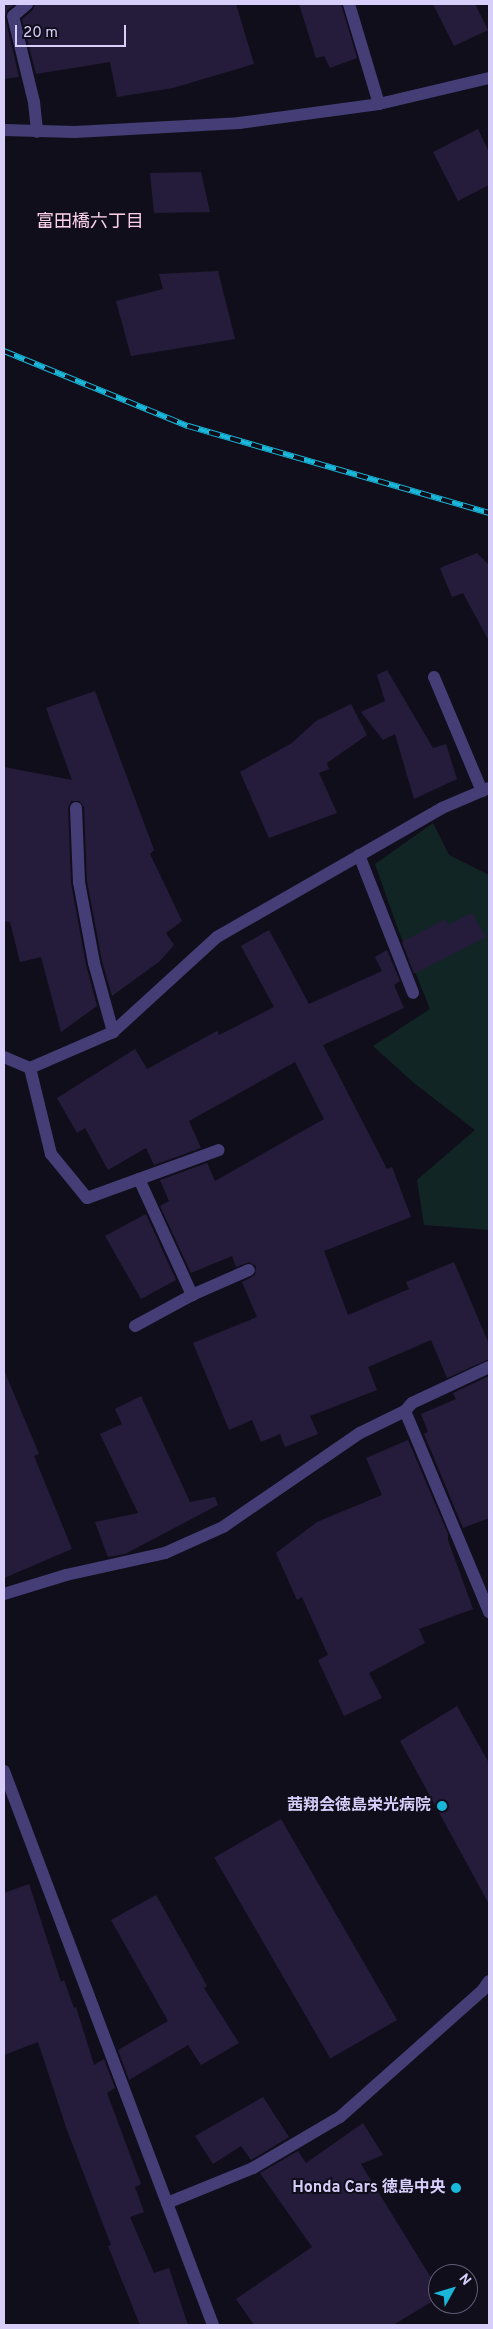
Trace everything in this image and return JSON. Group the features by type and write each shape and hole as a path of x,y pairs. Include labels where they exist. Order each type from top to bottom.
{"street":[{"path":"27,4 13,16 34,102 37,132"},
{"path":"349,4 379,104"},
{"path":"4,130 37,132 239,124 379,104 489,78"},
{"path":"4,1057 30,1068 113,1032 217,937 442,808 486,790 434,677"},
{"path":"76,808 79,882 94,963 113,1032"},
{"path":"359,855 413,993"},
{"path":"30,1068 51,1154 87,1198 219,1150"},
{"path":"139,1179 192,1295"},
{"path":"134,1326 192,1295 249,1270"},
{"path":"4,1594 66,1575 165,1553 198,1538 230,1522 360,1433 405,1411 412,1403 489,1367"},
{"path":"405,1411 489,1612"},
{"path":"4,1771 213,2325"},
{"path":"167,2204 253,2168 340,2117 482,1991 489,1981"}],"green space":[{"path":"433,823 449,855 489,875 489,1230 424,1225 417,1180 475,1130 414,1083 373,1046 430,1009 398,929 375,864"}],"building":[{"path":"4,4 15,4 7,10 5,17 19,77 4,79"},
{"path":"35,4 236,4 254,64 173,88 117,97 110,62 36,74 22,19 33,10"},
{"path":"299,4 341,4 357,58 330,68 324,56 316,58"},
{"path":"433,4 475,4 488,30 454,46"},
{"path":"478,129 489,152 489,185 458,201 433,152"},
{"path":"201,172 210,212 154,213 150,173"},
{"path":"218,271 235,339 131,356 116,301 163,289 159,274"},
{"path":"477,553 489,565 489,641 463,593 452,597 440,568"},
{"path":"387,670 433,748 446,744 457,779 414,799 395,734 383,740 361,712 385,701 377,675"},
{"path":"95,691 154,850 150,854 182,921 166,933 174,945 160,961 112,996 102,961 87,881 84,807 79,801 71,801 68,808 71,883 86,965 97,1006 61,1032 41,957 20,962 10,922 4,921 4,767 72,780 46,708"},
{"path":"351,704 367,735 327,763 329,769 319,773 337,813 269,838 240,772 292,743 316,721"},
{"path":"472,913 486,937 414,974 402,942 445,919 448,925"},
{"path":"269,930 309,1004 382,971 375,957 387,950 400,981 394,985 404,1008 323,1045 387,1169 392,1167 411,1217 324,1251 348,1315 409,1289 406,1282 454,1262 489,1344 489,1359 447,1378 431,1340 368,1367 377,1390 310,1416 318,1434 285,1447 280,1434 261,1442 252,1420 229,1430 193,1343 257,1317 242,1282 255,1275 256,1266 249,1262 236,1267 232,1256 191,1273 160,1206 169,1201 160,1180 207,1163 215,1181 324,1119 295,1062 189,1121 201,1148 154,1165 146,1148 108,1170 85,1128 77,1133 57,1098 135,1049 147,1069 217,1031 219,1035 274,1007 241,946"},
{"path":"146,1214 176,1280 141,1299 105,1236"},
{"path":"4,1370 39,1454 34,1456 72,1549 4,1578"},
{"path":"489,1376 489,1518 463,1528 424,1434 428,1432 421,1414 456,1399 453,1393"},
{"path":"141,1396 190,1502 215,1497 218,1505 125,1554 108,1557 95,1522 138,1513 100,1434 122,1424 115,1409"},
{"path":"408,1440 448,1534 448,1540 473,1609 419,1629 425,1643 369,1673 382,1698 344,1716 318,1660 328,1655 302,1597 297,1600 276,1553 317,1522 382,1495 366,1458"},
{"path":"457,1706 489,1763 489,1904 400,1741"},
{"path":"281,1819 397,2020 330,2058 214,1858"},
{"path":"29,1884 61,1982 64,1980 74,2008 76,2007 94,2065 104,2059 115,2088 107,2093 141,2184 135,2187 144,2212 130,2217 154,2273 169,2268 188,2325 140,2325 108,2246 111,2245 67,2130 38,2042 4,2055 4,1893"},
{"path":"156,1895 207,1986 204,1988 239,2043 201,2065 188,2045 129,2080 118,2050 168,2021 111,1920"},
{"path":"263,2097 289,2137 251,2160 241,2146 213,2164 195,2136"},
{"path":"363,2123 383,2155 361,2164 428,2273 428,2304 393,2325 254,2325 236,2299 312,2247 260,2173 298,2151 306,2163"}],"railway":[{"path":"4,351 188,426 489,513"}],"place":[{"name":"茜翔会徳島栄光病院","path":"442,1806"},
{"name":"Honda Cars 徳島中央","path":"456,2188"}],"district":[{"name":"富田橋六丁目","path":"90,223"}]}
